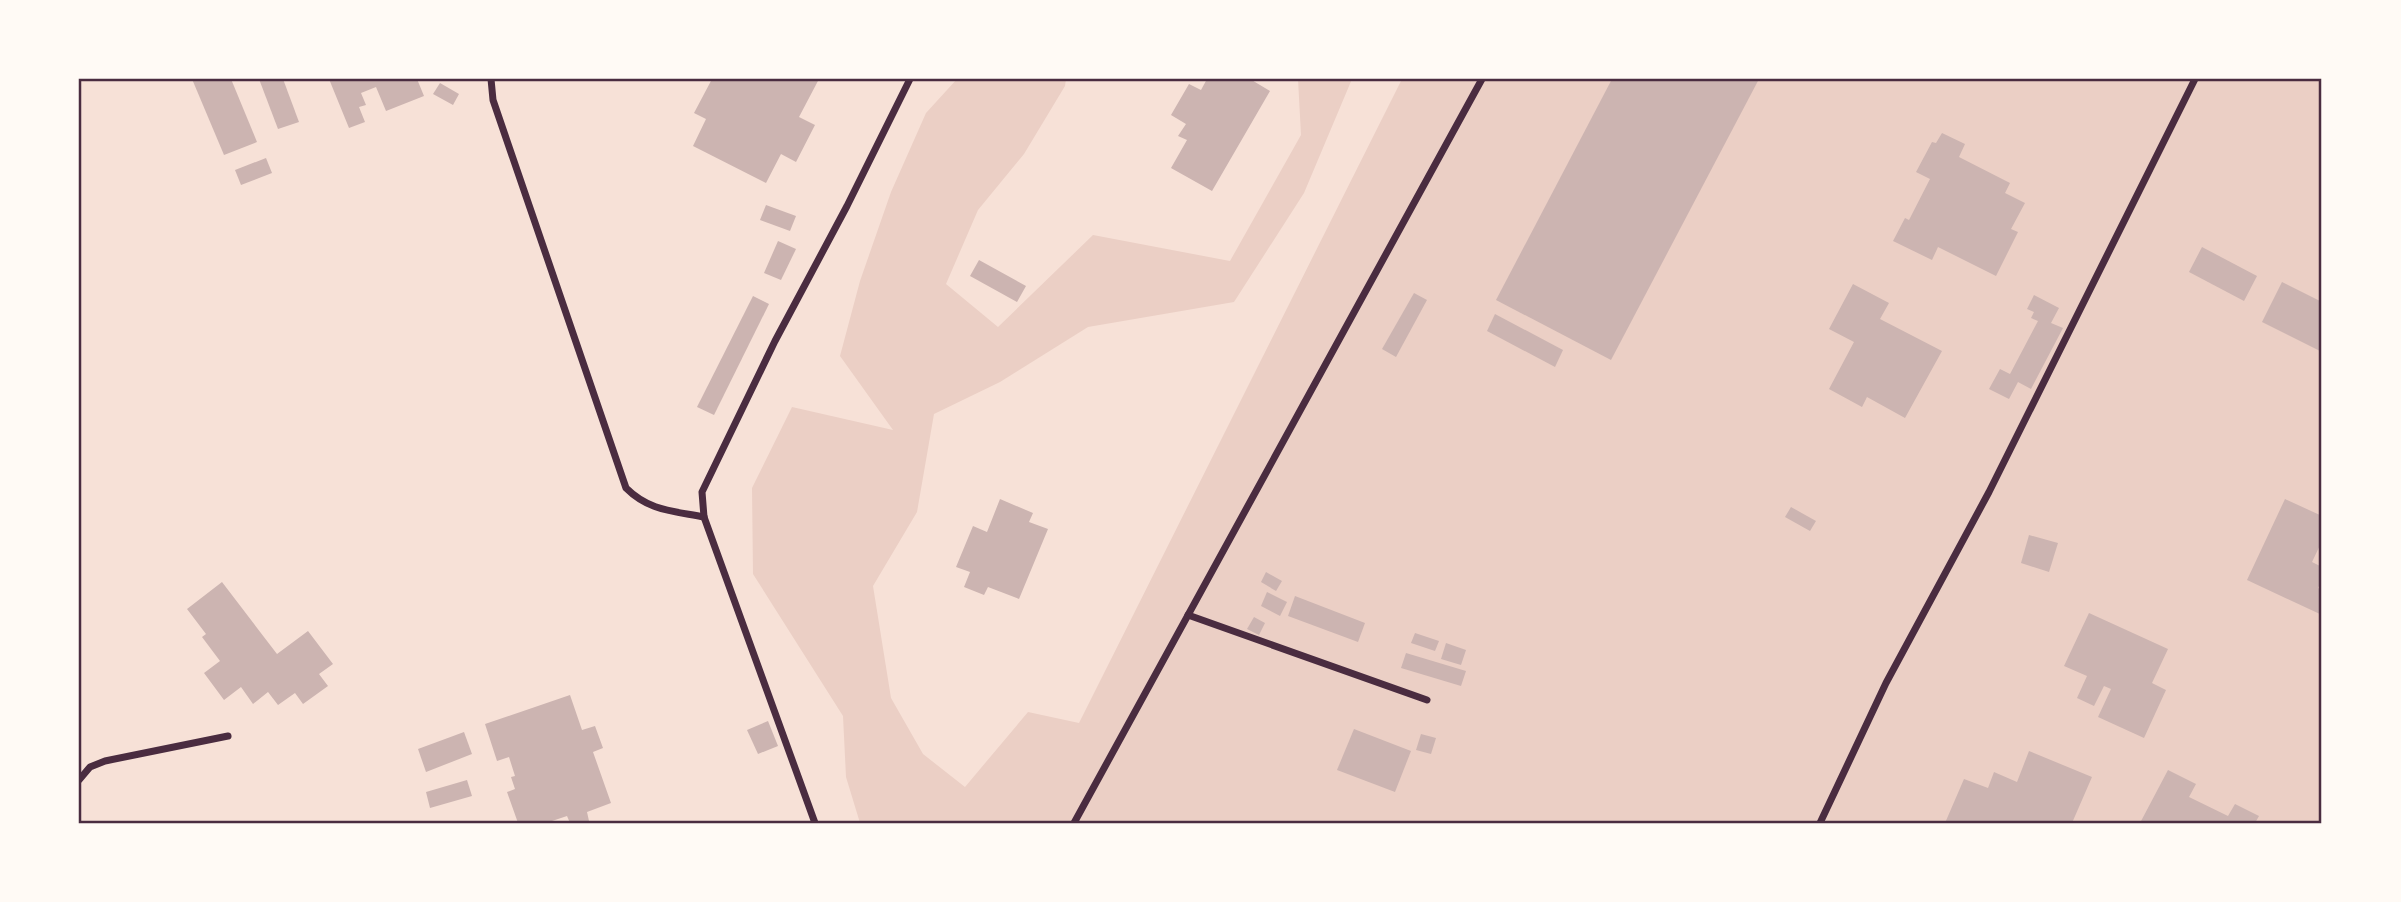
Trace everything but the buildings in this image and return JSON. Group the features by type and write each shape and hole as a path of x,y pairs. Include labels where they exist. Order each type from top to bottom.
{"street":[{"path":"491,79 493,100 626,488 636,498 652,507 704,517"},
{"path":"815,823 704,517 702,492 910,79"},
{"path":"1074,823 1482,79"},
{"path":"1820,823 1886,683 1996,480 2195,79"},
{"path":"1188,615 1427,699"},
{"path":"79,780 90,767 105,761 228,736"}],"shaded area":[{"path":"957,79 1066,79 1065,86 1024,154 978,210 946,284 998,327 1093,235 1230,261 1301,135 1298,79 1352,79 1304,193 1234,302 1088,327 1000,382 934,414 917,512 873,586 891,698 923,754 965,787 1028,712 1079,723 1402,79 2322,79 2322,823 860,823 846,777 843,716 753,574 752,488 792,407 893,430 840,356 860,281 891,192 926,113"}]}
